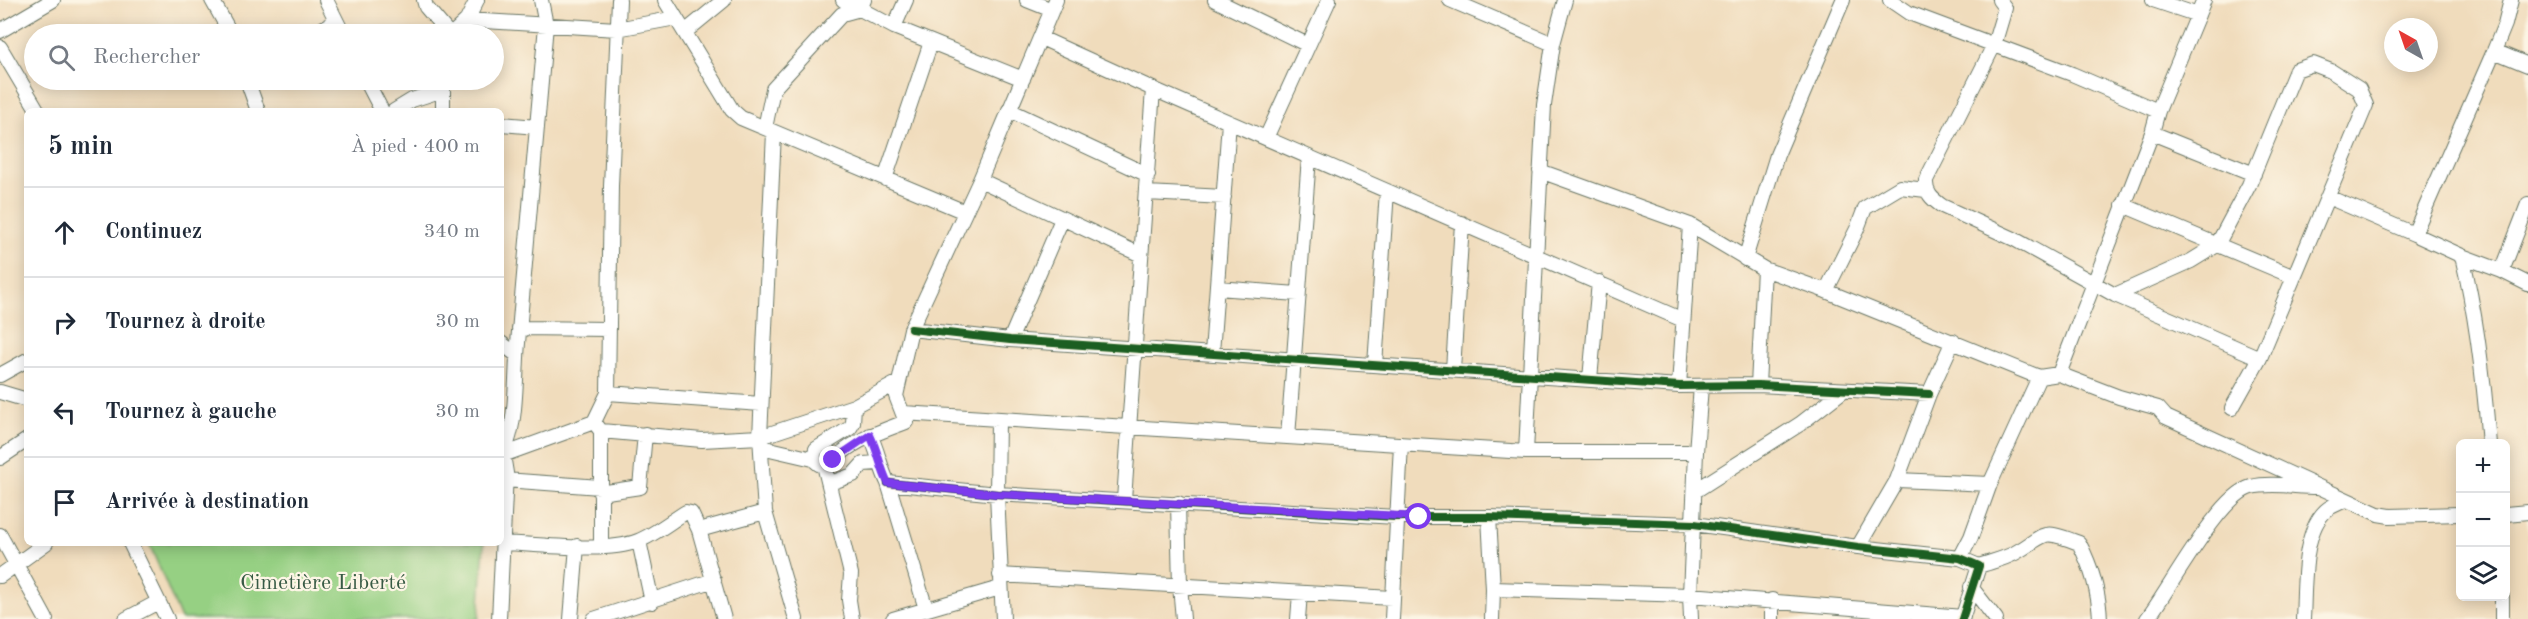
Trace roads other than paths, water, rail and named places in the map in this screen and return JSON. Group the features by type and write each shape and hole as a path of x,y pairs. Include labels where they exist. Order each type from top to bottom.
{"street":[{"path":"0,31 53,0"},
{"path":"212,0 225,24"},
{"path":"326,0 338,24"},
{"path":"424,0 426,7 442,24"},
{"path":"462,24 467,20 477,0"},
{"path":"504,447 516,398 519,328 546,25 541,0"},
{"path":"601,546 597,427 608,393 619,0"},
{"path":"665,0 732,110 741,118 965,212"},
{"path":"685,32 724,0"},
{"path":"843,0 862,5 894,27 1023,79"},
{"path":"894,27 906,0"},
{"path":"825,469 843,451 870,435 906,422 897,401 911,329 980,180 1054,5 1027,0"},
{"path":"1215,0 1308,45"},
{"path":"1266,138 1329,0"},
{"path":"1450,0 1553,44"},
{"path":"1526,452 1538,256 1544,105 1553,44 1565,0"},
{"path":"1745,259 1777,155 1844,0"},
{"path":"1890,0 1909,13 2072,74 2158,111"},
{"path":"1926,190 1926,180 1994,45 2005,8 1999,0"},
{"path":"2153,0 2198,15"},
{"path":"2059,374 2152,133 2158,111 2204,0"},
{"path":"2414,234 2494,51 2505,24 2511,0"},
{"path":"796,619 765,512 760,442 769,130 773,88 842,14 862,5"},
{"path":"467,20 617,29 676,18"},
{"path":"331,24 336,21"},
{"path":"1041,38 1683,320"},
{"path":"885,179 930,42"},
{"path":"0,47 24,87"},
{"path":"2494,51 2528,66"},
{"path":"2115,295 2191,261 2217,245 2254,174 2296,70 2313,64 2331,71 2359,89 2366,105 2260,358 2232,408"},
{"path":"1124,501 1153,89"},
{"path":"26,90 36,108"},
{"path":"251,90 257,108"},
{"path":"371,90 380,108"},
{"path":"399,108 433,90"},
{"path":"443,108 444,90"},
{"path":"1010,110 1148,175"},
{"path":"1212,354 1229,122"},
{"path":"504,124 537,127"},
{"path":"2152,133 2254,174"},
{"path":"1288,437 1308,157"},
{"path":"1540,171 1690,225 1764,269 1826,291 2039,377 2059,374 2119,397 2158,408 2166,417 2367,511 2390,516 2456,514"},
{"path":"980,180 1141,255"},
{"path":"1826,291 1865,208 1900,187 1926,190 1942,206 2014,239 2115,295 2260,358"},
{"path":"1375,365 1387,191"},
{"path":"1147,193 1224,197"},
{"path":"2328,197 2528,284"},
{"path":"2502,271 2528,204"},
{"path":"2123,205 2294,277"},
{"path":"1010,340 1062,219"},
{"path":"1453,370 1462,223"},
{"path":"1678,386 1690,225"},
{"path":"2462,256 2475,317 2484,380 2489,439"},
{"path":"1758,386 1764,269"},
{"path":"1590,380 1599,282"},
{"path":"1217,288 1298,294"},
{"path":"519,328 609,329"},
{"path":"911,329 1010,340 1678,386 1758,386 1929,394"},
{"path":"1858,547 1897,480 1929,394 1953,341"},
{"path":"504,345 517,355"},
{"path":"0,375 24,362"},
{"path":"1960,558 1971,537 1990,484 2039,377"},
{"path":"760,442 854,406 899,382"},
{"path":"1691,619 1696,452 1701,386"},
{"path":"1695,491 1800,424 1844,390"},
{"path":"0,392 24,399"},
{"path":"608,393 761,404"},
{"path":"813,459 816,449 850,428 853,423 854,406"},
{"path":"903,413 1526,452 1696,452"},
{"path":"998,420 997,494 1003,619"},
{"path":"504,454 597,427 702,440 760,442 813,459 825,469 830,483 851,574 849,600 852,619"},
{"path":"505,480 600,490 640,487 645,434"},
{"path":"870,435 878,463 888,483 926,609"},
{"path":"0,458 24,442"},
{"path":"1392,619 1401,444"},
{"path":"830,483 853,475 863,464 878,463"},
{"path":"504,472 504,501"},
{"path":"1897,480 1990,484"},
{"path":"888,483 997,494 1396,517 1489,517 1694,524 1858,547 1960,558 1979,566 2014,554 2036,538 2050,533 2079,543 2089,561 2099,596 2100,619"},
{"path":"2147,619 2216,515 2235,495 2252,487 2262,486 2322,488"},
{"path":"2304,619 2309,546 2316,524 2328,509 2346,500"},
{"path":"1178,503 1179,586 1183,619"},
{"path":"504,543 601,546 639,541 686,512 695,517 724,619"},
{"path":"699,530 765,512"},
{"path":"2510,514 2528,512"},
{"path":"1489,517 1493,589 1492,619"},
{"path":"0,535 46,619"},
{"path":"639,541 652,602"},
{"path":"0,576 42,546"},
{"path":"131,546 167,619"},
{"path":"499,619 502,546"},
{"path":"571,619 577,546"},
{"path":"1493,589 1772,600 1963,618 1979,566"},
{"path":"594,619 714,580"},
{"path":"892,619 1000,582 1179,586 1392,598"},
{"path":"1971,587 1996,619"},
{"path":"1298,619 1300,593"},
{"path":"1772,600 1772,619"},
{"path":"2502,601 2502,619"},
{"path":"126,619 158,602"}],"park label":[{"name":"Cimetière Liberté","path":"323,581"}]}
